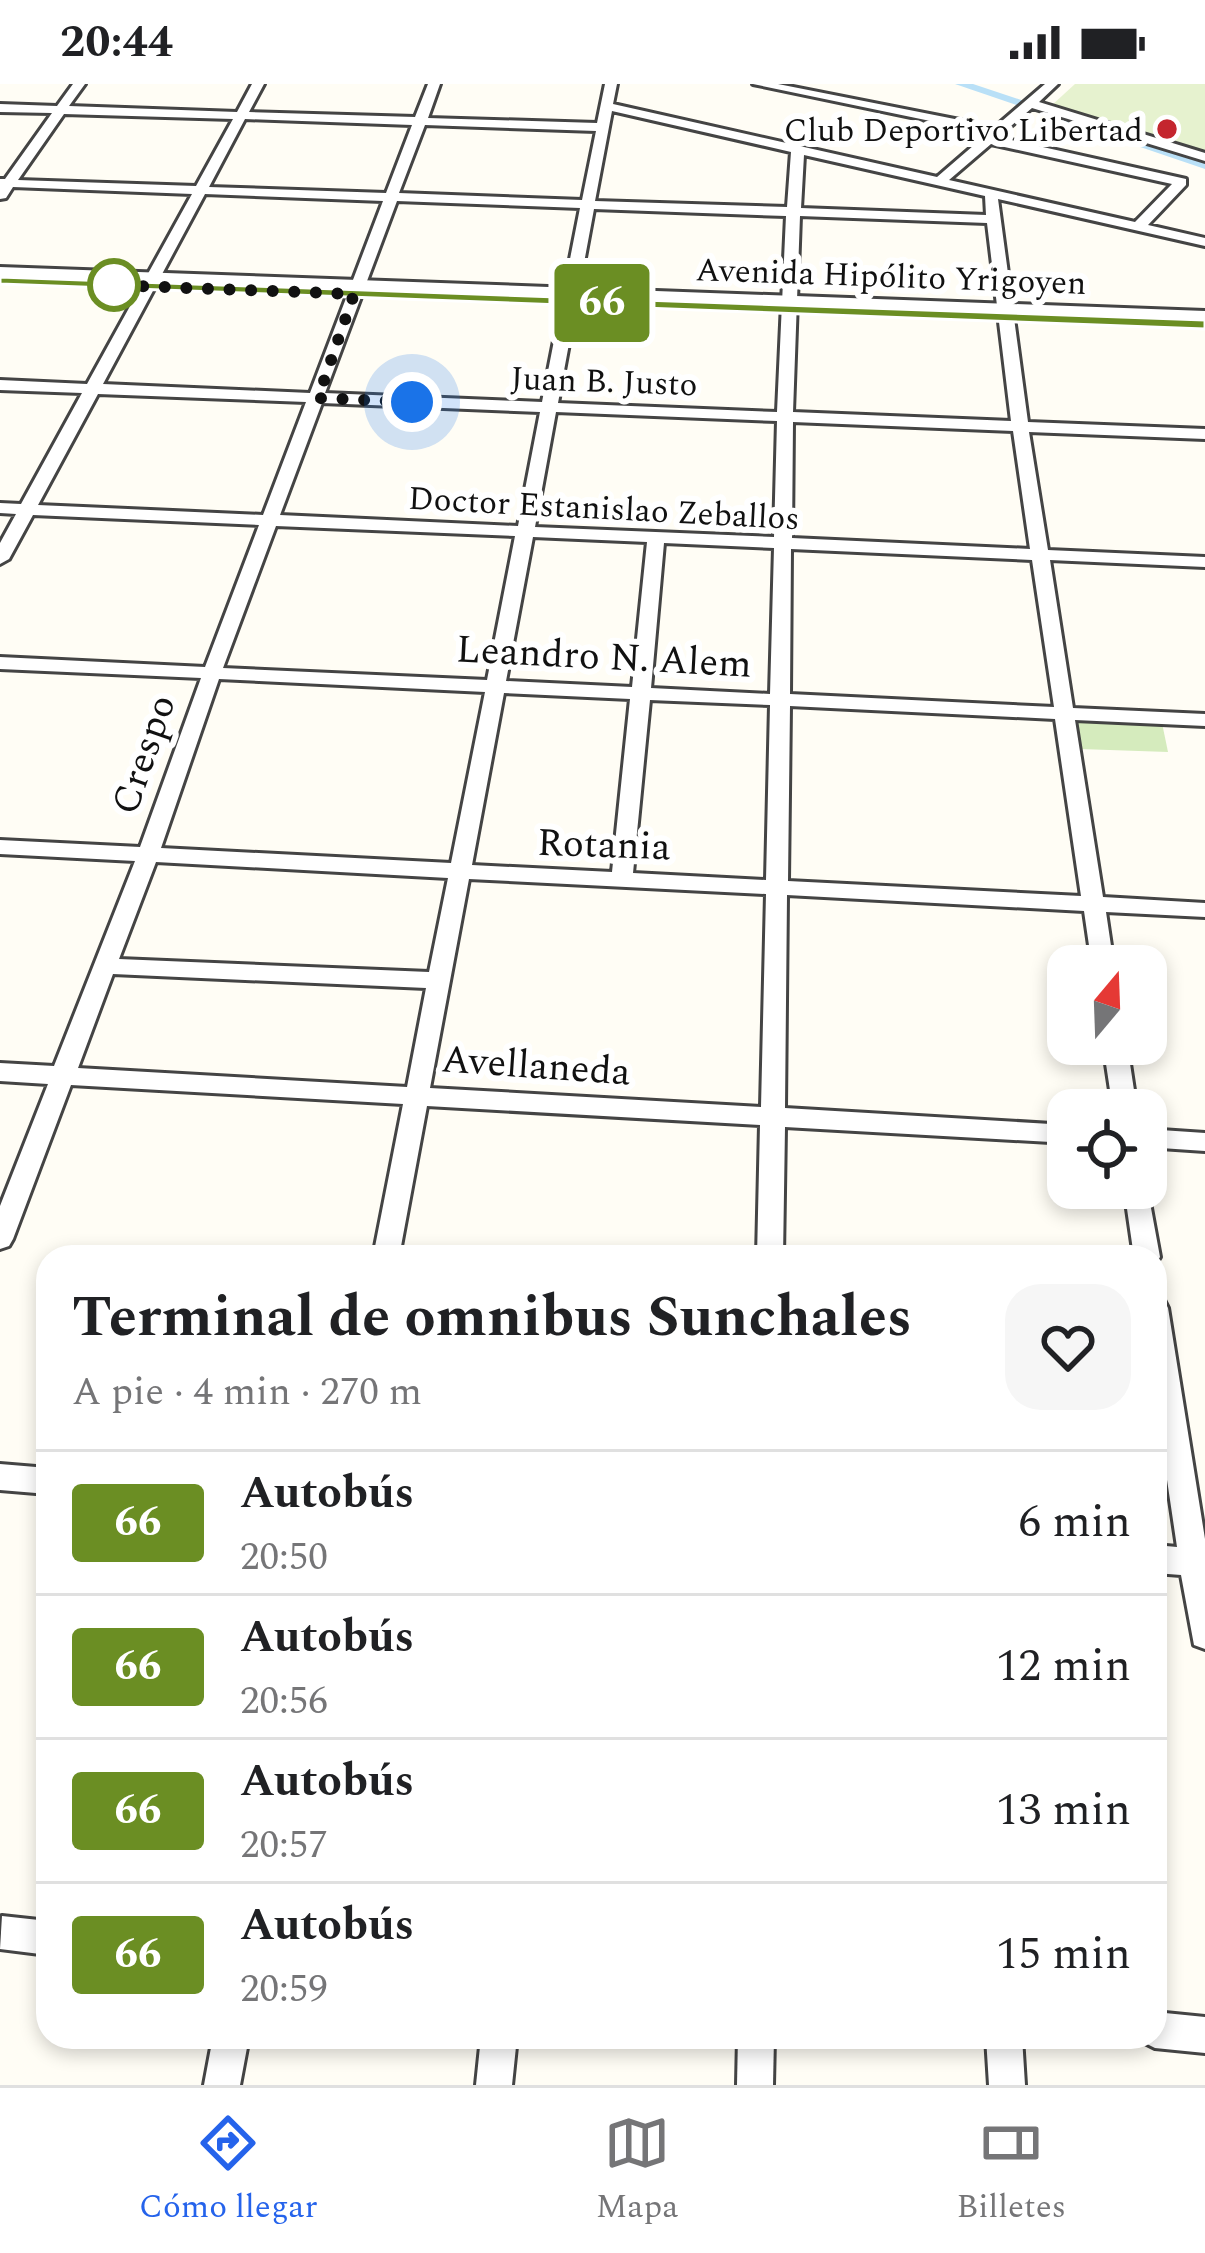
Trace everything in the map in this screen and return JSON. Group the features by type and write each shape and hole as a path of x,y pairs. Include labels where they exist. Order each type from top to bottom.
{"street":[{"path":"3,188 79,84"},
{"path":"0,559 258,84"},
{"name":"Crespo","path":"0,1239 434,84"},
{"path":"388,1245 611,84"},
{"path":"759,84 1180,182 1139,226"},
{"path":"940,181 1052,84"},
{"path":"608,106 1139,226 1200,245"},
{"path":"0,108 604,127"},
{"path":"1024,108 1205,157"},
{"path":"770,1245 788,306 798,149"},
{"path":"3,188 993,219"},
{"path":"991,192 1003,314 1099,945"},
{"name":"Avenida Hipólito Yrigoyen","path":"0,276 1205,321"},
{"name":"Juan B. Justo","path":"0,385 1205,434"},
{"name":"Doctor Estanislao Zeballos","path":"0,508 1205,562"},
{"path":"622,879 656,539"},
{"name":"Leandro N. Alem","path":"0,663 1205,720"},
{"name":"Rotania","path":"0,847 1205,910"},
{"path":"104,965 441,981"},
{"name":"Avellaneda","path":"0,1072 1047,1133"},
{"path":"1167,1139 1205,1142"},
{"path":"1140,1209 1145,1245"},
{"path":"1167,1376 1200,1563 1205,1635"},
{"path":"0,1478 36,1480"},
{"path":"1167,1560 1200,1563"},
{"path":"2,1933 36,1937"},
{"path":"1167,2031 1205,2035"},
{"path":"222,2085 229,2049"},
{"path":"494,2085 498,2049"},
{"path":"755,2085 756,2049"},
{"path":"1005,2049 1007,2085"}],"green space":[{"name":"Club Deportivo Libertad","path":"1075,84 1205,84 1205,153 1051,106"},
{"path":"1075,720 1162,723 1168,752 1080,749"}],"waterway":[{"path":"961,84 1205,165"}],"bus line":[{"name":"66","path":"0,281 1205,325"}],"place":[{"name":"Club Deportivo Libertad","path":"1167,129"}],"route":[{"path":"114,285 107,285 354,294 318,398 412,402"}]}
